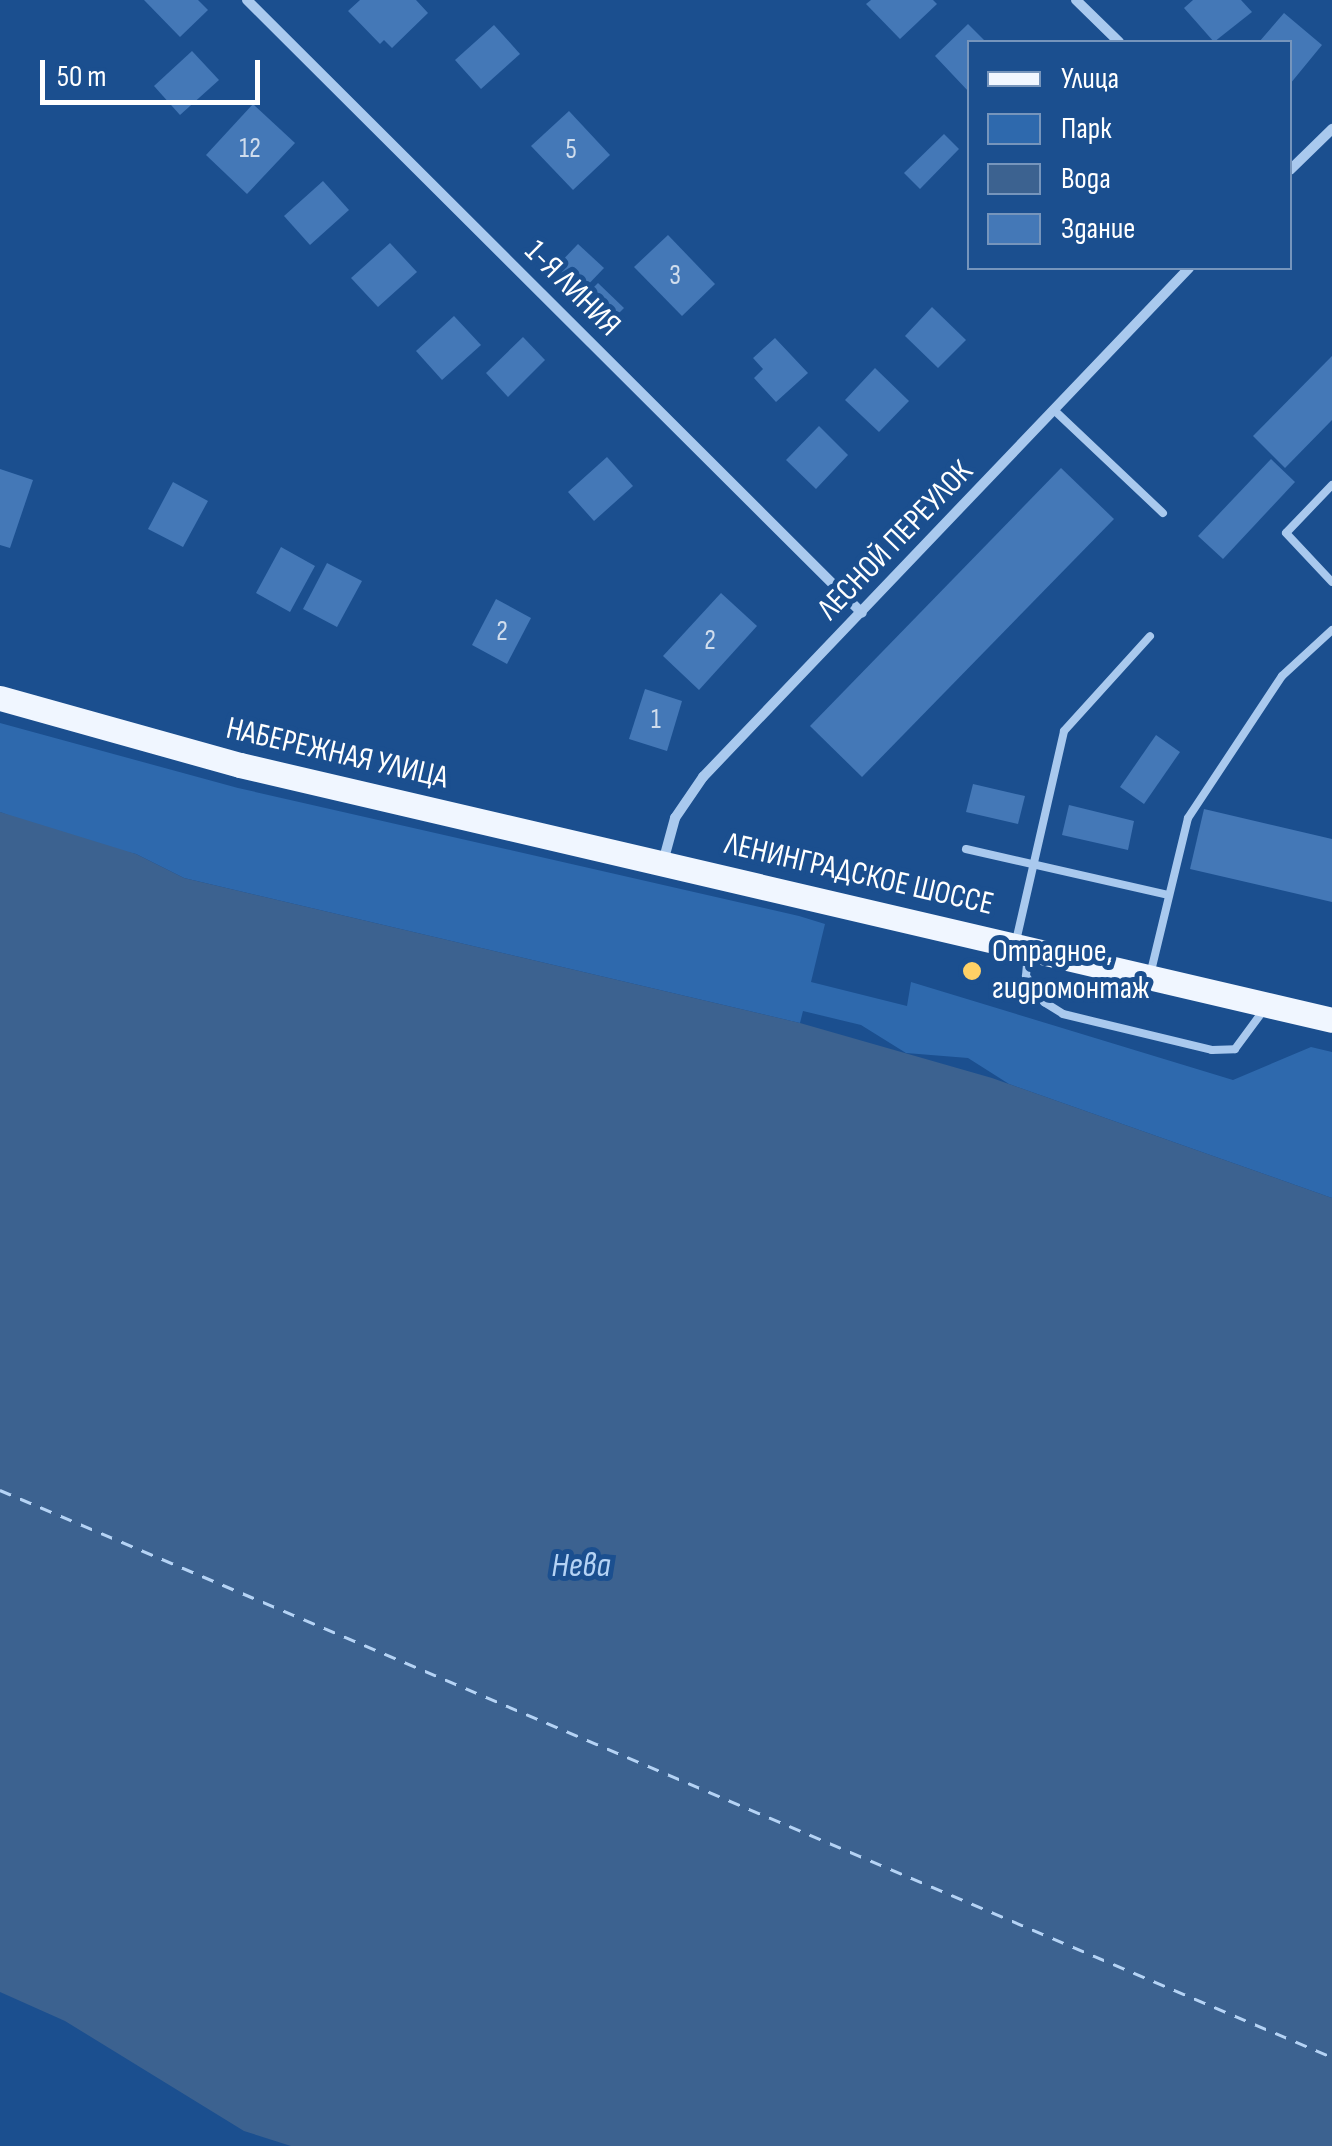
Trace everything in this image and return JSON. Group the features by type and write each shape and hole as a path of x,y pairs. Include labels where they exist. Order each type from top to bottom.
{"main road":[{"name":"НАБЕРЕЖНАЯ УЛИЦА","path":"0,698 240,766 662,863"},
{"name":"ЛЕНИНГРАДСКОЕ ШОССЕ","path":"662,863 1332,1020"}],"street":[{"name":"1-Я ЛИНИЯ","path":"246,0 862,613"},
{"path":"1076,0 1117,40"},
{"path":"1292,168 1332,129"},
{"name":"ЛЕСНОЙ ПЕРЕУЛОК","path":"662,863 675,818 703,778 1187,270"}],"lane":[{"path":"1054,410 1164,512"},
{"path":"1332,485 1286,532 1332,582"},
{"path":"1149,976 1188,818 1282,676 1332,630"},
{"path":"1150,636 1064,731 1032,864 1022,947 1026,976 1044,1002 1063,1014 1212,1050 1235,1049 1269,1004"},
{"path":"966,848 1168,895"}],"green space":[{"path":"0,723 238,788 825,924 811,982 907,1006 911,982 1233,1080 1311,1047 1332,1052 1332,1198 1009,1084 968,1058 906,1053 861,1025 803,1011 800,1023 184,878 136,854 68,838 0,812"}],"water":[{"name":"Нева","path":"0,812 136,854 184,878 800,1023 992,1078 1332,1198 1332,2146 291,2146 244,2131 65,2021 0,1992"}],"building":[{"path":"144,0 198,0 208,10 180,37"},
{"path":"360,0 416,0 428,13 392,48 384,40 380,44 348,11"},
{"path":"871,0 933,0 937,4 900,39 866,4"},
{"path":"1193,0 1241,0 1252,12 1212,40 1184,8"},
{"path":"1284,13 1322,45 1292,82 1292,40 1261,40"},
{"path":"968,24 984,40 967,40 967,90 935,56"},
{"path":"494,25 520,54 481,89 455,60"},
{"path":"192,51 219,80 180,115 154,86"},
{"path":"253,104 295,143 247,194 206,155"},
{"path":"569,111 610,155 573,190 531,146"},
{"path":"944,134 959,149 920,189 904,173"},
{"path":"323,181 349,210 310,245 284,216"},
{"path":"668,235 715,284 682,316 634,267"},
{"path":"390,243 417,272 378,307 351,278"},
{"path":"578,244 604,268 581,292 556,267"},
{"path":"598,283 624,308 607,325 581,300"},
{"path":"932,307 966,340 938,368 905,336"},
{"path":"454,316 481,345 442,380 416,351"},
{"path":"523,337 545,360 508,397 486,373"},
{"path":"775,338 808,373 776,402 754,378 763,369 753,358"},
{"path":"1332,356 1332,420 1285,468 1253,436"},
{"path":"875,368 909,401 879,432 845,400"},
{"path":"819,426 848,455 816,489 786,460"},
{"path":"607,457 633,486 594,521 568,492"},
{"path":"1271,459 1295,482 1223,559 1198,536"},
{"path":"1061,468 1114,519 862,777 810,726"},
{"path":"0,469 33,480 10,548 0,545"},
{"path":"173,482 208,501 183,547 148,529"},
{"path":"281,547 315,566 290,612 256,593"},
{"path":"327,563 362,581 337,627 303,609"},
{"path":"721,593 757,626 699,690 663,656"},
{"path":"496,599 531,618 507,664 472,645"},
{"path":"645,689 682,701 667,751 629,739"},
{"path":"1156,735 1180,752 1144,804 1120,787"},
{"path":"973,784 1025,796 1018,824 966,812"},
{"path":"1069,805 1134,821 1128,850 1062,835"},
{"path":"1204,809 1332,839 1332,902 1190,869"}],"ferry route":[{"path":"0,1490 1332,2057"}],"place":[{"name":"Отрадное, гидромонтаж","path":"972,971"}]}
